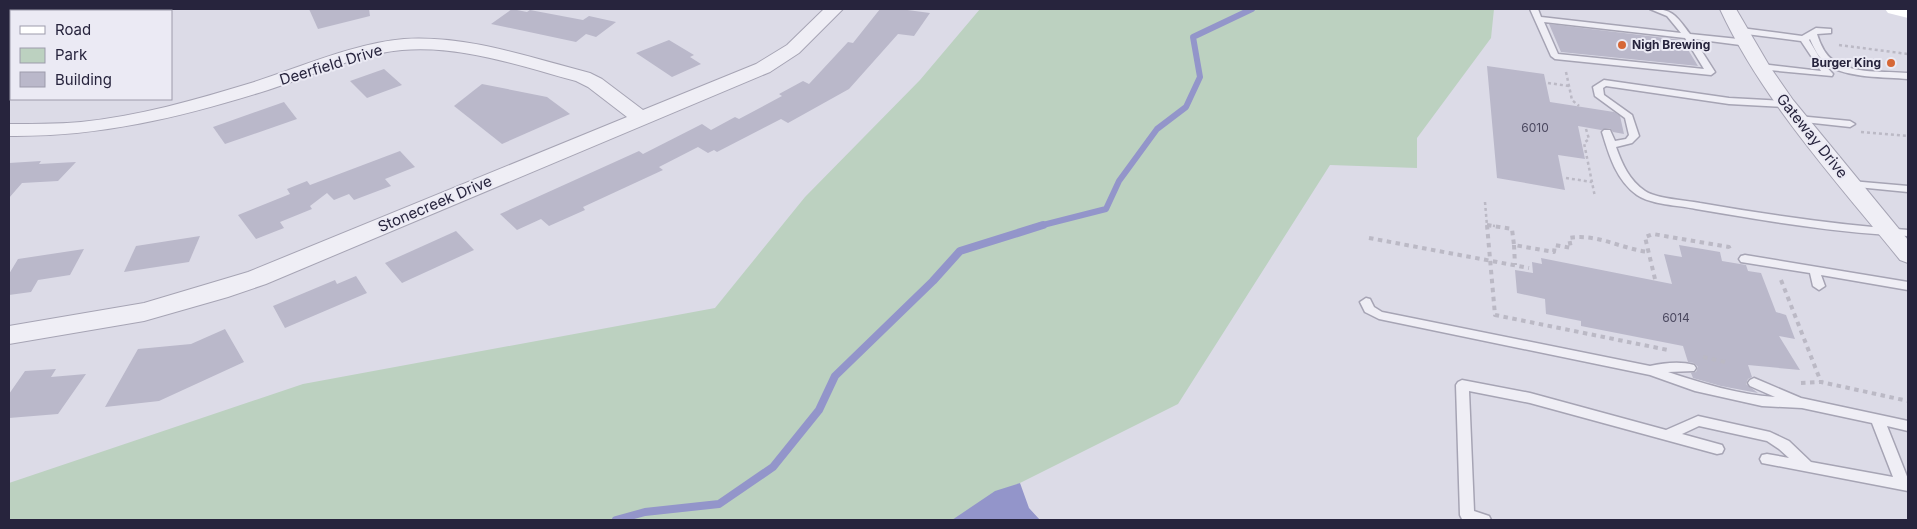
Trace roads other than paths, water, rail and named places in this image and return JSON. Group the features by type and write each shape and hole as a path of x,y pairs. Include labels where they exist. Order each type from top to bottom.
{"street":[{"name":"Stonecreek Drive","path":"9,335 144,312 257,278 774,62 793,49 834,9"},
{"name":"Gateway Drive","path":"1728,9 1762,67 1792,112 1851,184 1899,232 1908,255"},
{"path":"1895,9 1908,12"},
{"name":"Deerfield Drive","path":"9,130 72,128 151,117 204,104 386,47 433,43 468,48 583,77 595,83 641,118"}],"lane":[{"path":"1534,9 1555,56 1711,72 1687,35 1670,14 1654,9"},
{"path":"1538,19 1687,35 1804,39 1812,33 1828,31"},
{"path":"1812,33 1814,40 1832,64 1853,70 1908,76"},
{"path":"1762,67 1830,74 1819,63 1804,39"},
{"path":"1603,110 1598,87 1604,83 1728,101 1850,124"},
{"path":"1600,96 1623,111 1629,117 1632,125 1634,136 1628,141 1611,145"},
{"path":"1608,132 1616,163 1626,180 1635,191 1648,197 1778,220 1899,232"},
{"path":"1851,184 1908,188"},
{"path":"1745,259 1908,286"},
{"path":"1815,272 1819,286"},
{"path":"1366,302 1369,309 1379,315 1651,371 1695,386 1753,398 1802,403 1908,426"},
{"path":"1651,371 1669,367 1690,368"},
{"path":"1754,383 1802,403"},
{"path":"1484,520 1467,515 1462,385 1530,398 1717,449"},
{"path":"1877,419 1905,485"},
{"path":"1667,435 1698,421 1752,432 1770,436 1784,445 1806,465"},
{"path":"1767,459 1905,485"}],"water":[{"path":"1020,483 1029,508 1040,520 952,520 995,491"}],"waterway":[{"path":"1039,226 1106,209 1119,181 1157,129 1186,107 1200,77 1193,37 1252,9"},
{"path":"616,520 645,512 719,504 773,467 819,410 835,376 933,281 960,251 1043,225"}],"place":[{"name":"Nigh Brewing","path":"1622,45"},
{"name":"Burger King","path":"1891,63"}]}
